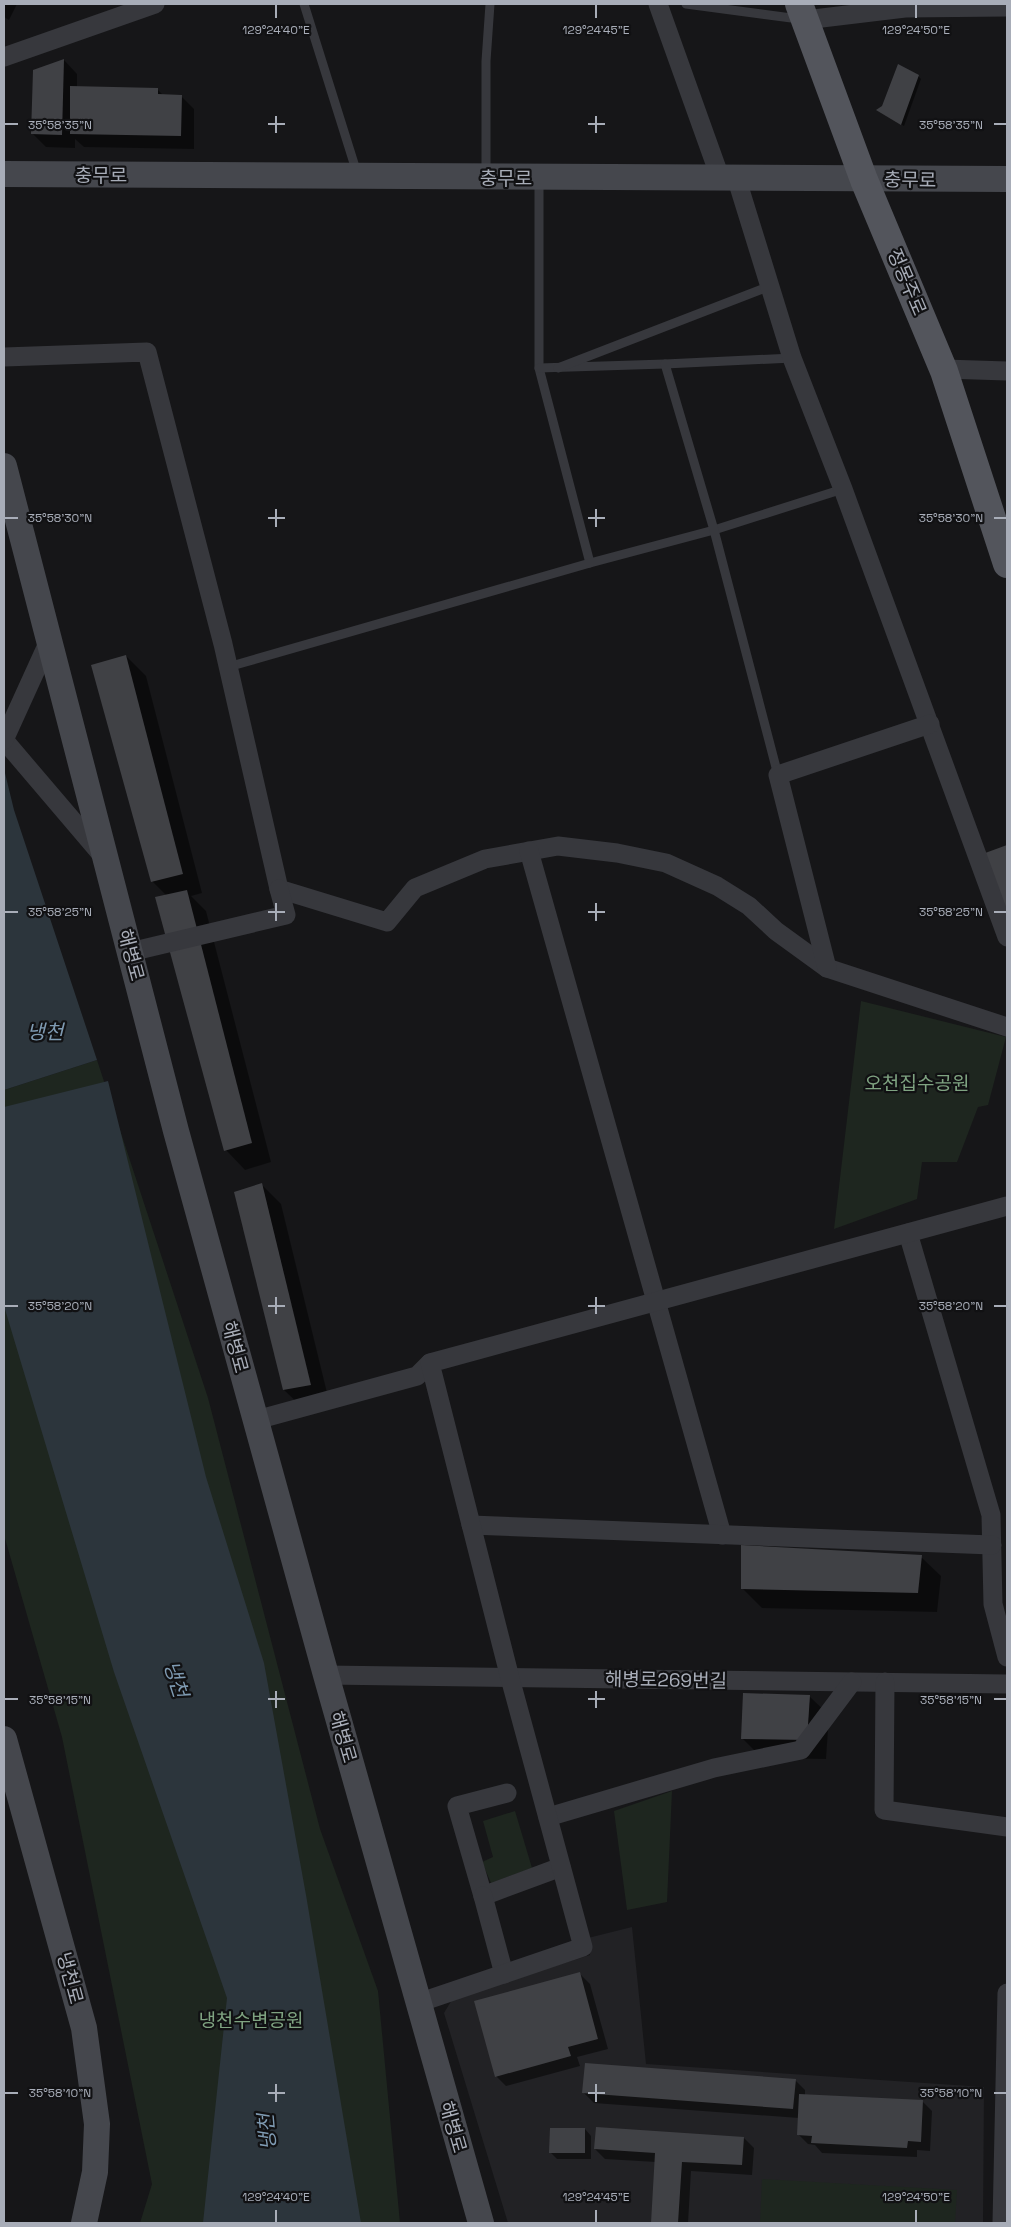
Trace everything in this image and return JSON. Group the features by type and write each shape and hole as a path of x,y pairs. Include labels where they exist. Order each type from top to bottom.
{"main road":[{"name":"정몽주로","path":"802,12 864,180 944,370 1007,564"},
{"name":"충무로","path":"4,174 729,180 1007,179"},
{"name":"해병로","path":"4,466 130,952 256,1420 481,2223"},
{"name":"냉천로","path":"4,1739 84,2028 97,2124 95,2172 84,2223"}],"street":[{"path":"4,57 155,4"},
{"path":"658,4 770,286 792,358 843,489 1007,937"},
{"path":"802,12 1007,7"},
{"path":"4,357 147,352 228,668 286,915 130,952"},
{"path":"944,370 1007,371"},
{"path":"49,641 4,740 106,860"},
{"path":"827,968 778,775 930,724"},
{"path":"280,889 387,922 416,888 485,859 558,846 617,853 666,863 717,886 749,906 776,931 827,968 1007,1027"},
{"path":"529,852 722,1535"},
{"path":"256,1420 417,1376 430,1364 1007,1206"},
{"path":"908,1233 991,1515 993,1604 1007,1657"},
{"path":"418,2003 583,1948 510,1678 430,1364"},
{"path":"471,1525 992,1545"},
{"name":"해병로269번길","path":"326,1675 1007,1684"},
{"path":"548,1817 714,1768 801,1750 852,1682"},
{"path":"885,1682 884,1810 1007,1827"},
{"path":"504,1974 457,1806 507,1793"},
{"path":"482,1896 561,1867"},
{"path":"1002,2223 1007,1993"}],"lane":[{"path":"304,4 358,177"},
{"path":"486,178 486,61 490,4"},
{"path":"686,4 802,12"},
{"path":"539,178 539,368 590,562"},
{"path":"558,368 770,286"},
{"path":"539,368 792,358"},
{"path":"665,364 714,530 778,775"},
{"path":"228,668 590,562 714,530 843,489"}],"shaded area":[{"path":"632,1927 646,2064 984,2087 983,2223 508,2223 444,2013 453,1998 590,1955 588,1938"}],"green space":[{"name":"오천집수공원","path":"861,1001 1006,1037 988,1105 978,1107 957,1162 922,1162 917,1199 834,1229"},
{"name":"냉천수변공원","path":"97,1060 208,1398 320,1829 378,1991 400,2223 140,2223 152,2184 62,1737 4,1535 4,1090"},
{"path":"672,1791 667,1902 627,1910 614,1811"},
{"path":"515,1811 532,1868 491,1883 482,1862 493,1857 483,1821"},
{"path":"762,2179 957,2190 955,2223 760,2223"}],"water":[{"name":"냉천","path":"4,769 14,810 97,1060 4,1090"},
{"name":"냉천수변공원","path":"108,1081 206,1477 264,1663 306,1895 361,2223 203,2223 227,1998 114,1672 4,1306 4,1107"}],"building":[{"path":"64,59 62,135 31,134 33,70"},
{"path":"898,64 919,75 901,125 876,110 882,106"},
{"path":"70,86 158,88 158,94 182,95 181,136 70,134"},
{"path":"126,655 183,874 151,882 91,665"},
{"path":"1007,845 1007,917 977,856"},
{"path":"187,890 252,1143 224,1151 155,897"},
{"path":"262,1183 311,1385 283,1390 234,1192"},
{"path":"741,1545 922,1555 918,1593 741,1589"},
{"path":"743,1693 810,1695 807,1740 741,1739"},
{"path":"580,1972 598,2039 568,2047 571,2056 495,2077 474,2001"},
{"path":"585,2063 796,2079 793,2109 582,2093"},
{"path":"799,2094 923,2100 921,2142 908,2141 907,2148 811,2143 812,2136 797,2135"},
{"path":"596,2127 744,2137 742,2165 682,2162 678,2223 651,2223 655,2153 594,2149"},
{"path":"550,2128 585,2128 585,2153 549,2153"}]}
